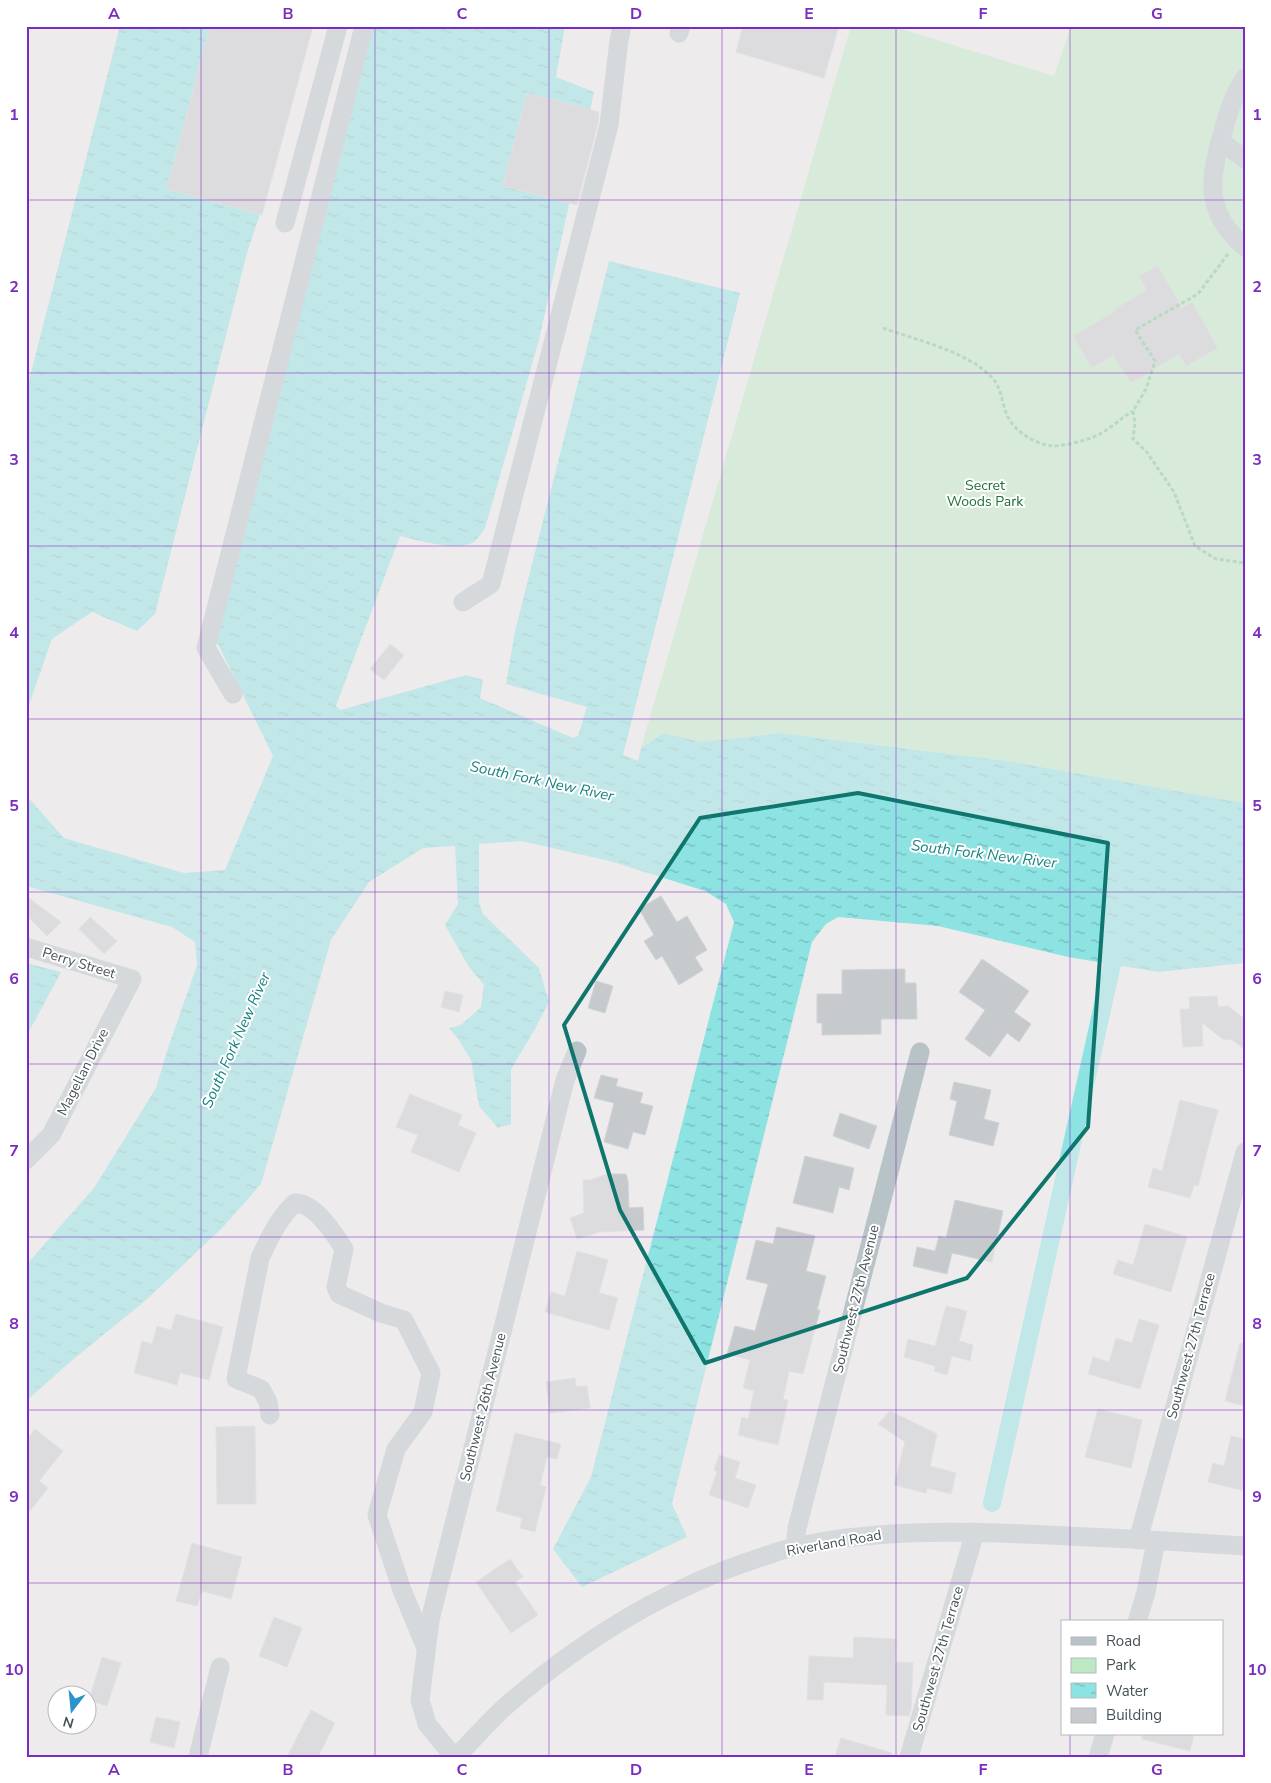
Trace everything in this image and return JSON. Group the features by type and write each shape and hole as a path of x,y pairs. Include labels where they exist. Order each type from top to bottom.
{"street":[{"path":"285,223 338,26"},
{"path":"233,694 206,648 364,26"},
{"path":"463,602 490,584 610,126 618,40 622,26"},
{"path":"1241,244 1222,223 1212,190 1214,168 1220,141 1239,86 1245,78"},
{"path":"1220,141 1245,159"},
{"name":"Perry Street","path":"26,947 132,979"},
{"name":"Magellan Drive","path":"26,1160 51,1135 132,979"},
{"name":"Southwest 26th Avenue","path":"455,1757 427,1724 420,1700 430,1620 565,1080 577,1051"},
{"name":"Southwest 27th Avenue","path":"798,1546 797,1528 920,1052"},
{"name":"Southwest 27th Terrace","path":"1138,1620 1146,1592 1147,1540 1245,1152"},
{"path":"270,1415 268,1402 261,1388 236,1379 260,1258 268,1241 289,1208 295,1203 300,1203 307,1205 332,1229 344,1249 336,1287 339,1294 381,1313 404,1320 431,1373 424,1412 396,1449 377,1515 402,1590 426,1648"},
{"name":"Riverland Road","path":"455,1757 506,1706 564,1660 627,1618 686,1586 742,1564 798,1546 893,1532 975,1532 1245,1546"},
{"name":"Southwest 27th Terrace","path":"909,1757 975,1532"},
{"path":"198,1757 220,1667"},
{"path":"1098,1757 1104,1736"}],"path":[{"path":"883,328 957,353 980,368 994,380 1010,422 1027,438 1053,446 1073,442 1098,435 1133,411 1146,389 1155,361 1135,330 1198,294 1241,244"},
{"path":"1133,411 1135,423 1133,439 1146,451 1174,492 1195,546 1216,559 1245,563"}],"highlighted area":[{"path":"858,793 1108,843 1088,1127 967,1278 705,1363 620,1210 564,1025 700,818"}],"green space":[{"name":"Secret Woods Park","path":"851,26 892,26 1054,76 1071,26 1245,26 1245,803 1008,761 779,733 701,742 664,733 641,748"}],"water":[{"path":"120,26 311,26 260,214 247,253 155,614 137,631 92,612 52,639 26,713 26,392"},
{"name":"South Fork New River","path":"372,26 565,26 556,77 594,92 539,340 485,528 475,541 459,546 428,543 400,536 336,706 340,710 466,675 483,680 480,698 573,738 578,736 587,707 506,684 515,631 609,261 740,293 623,755 638,761 641,748 664,733 701,742 779,733 1008,761 1245,803 1245,963 1158,972 1068,957 938,926 838,917 826,924 812,942 672,1504 687,1537 582,1587 553,1549 591,1477 734,922 726,904 705,891 610,861 521,841 479,844 479,902 483,914 539,968 549,1002 511,1069 511,1124 498,1128 479,1106 471,1060 449,1028 461,1025 481,1007 484,985 469,967 445,925 458,904 455,846 423,848 369,882 331,940 261,1184 222,1228 145,1301 70,1362 26,1401 26,1265 94,1188 156,1088 197,965 195,942 172,927 26,886 26,795 64,838 184,873 225,870 273,756 214,636"},
{"path":"26,963 61,972 26,1037"}],"building":[{"path":"210,26 313,26 262,215 167,189"},
{"path":"743,26 839,26 824,78 736,52"},
{"path":"527,93 599,112 598,123 577,205 503,186"},
{"path":"1158,266 1182,308 1192,302 1218,348 1186,366 1179,354 1131,383 1113,355 1092,368 1073,336 1147,290 1139,276"},
{"path":"390,644 404,655 384,680 370,669"},
{"path":"26,896 61,922 47,936 26,915"},
{"path":"661,896 677,922 687,916 707,950 695,957 703,970 679,985 662,956 656,960 644,941 654,935 639,909"},
{"path":"90,917 117,941 104,954 79,929"},
{"path":"982,959 1029,991 1014,1012 1031,1024 1019,1042 1007,1033 990,1057 965,1039 985,1010 959,992"},
{"path":"905,969 905,983 916,983 917,1019 881,1019 881,1034 822,1035 822,1023 817,1023 817,994 842,994 842,970"},
{"path":"596,981 613,986 605,1013 588,1008"},
{"path":"445,991 463,995 459,1012 441,1007"},
{"path":"1217,996 1218,1007 1228,1006 1245,1019 1245,1050 1231,1039 1224,1040 1202,1023 1203,1046 1183,1047 1180,1009 1190,1009 1189,997"},
{"path":"601,1075 618,1079 616,1086 643,1093 640,1103 653,1106 645,1135 633,1132 628,1149 604,1142 614,1103 594,1098"},
{"path":"954,1082 991,1090 984,1119 999,1123 993,1146 949,1135 957,1101 950,1099"},
{"path":"410,1094 462,1115 458,1125 476,1133 459,1172 411,1152 418,1135 396,1127"},
{"path":"1180,1100 1218,1110 1198,1186 1194,1185 1190,1198 1148,1187 1153,1168 1162,1171"},
{"path":"840,1113 877,1126 869,1149 833,1136"},
{"path":"805,1156 854,1168 849,1190 839,1187 833,1213 793,1203"},
{"path":"607,1174 626,1174 629,1208 643,1207 644,1230 599,1232 577,1239 570,1218 584,1213 583,1180 590,1180"},
{"path":"955,1200 1003,1211 992,1262 952,1253 947,1274 913,1266 917,1247 935,1251 939,1236 946,1238"},
{"path":"1145,1224 1187,1237 1171,1292 1113,1274 1118,1260 1133,1265"},
{"path":"777,1227 815,1236 806,1271 826,1276 817,1310 820,1310 803,1374 789,1371 783,1399 788,1400 778,1445 738,1435 742,1417 748,1419 754,1391 743,1388 750,1360 727,1354 735,1326 755,1331 768,1284 746,1279 756,1240 773,1244"},
{"path":"577,1251 608,1260 599,1293 618,1298 609,1330 545,1312 551,1292 565,1296"},
{"path":"946,1306 967,1311 959,1341 973,1345 970,1361 952,1356 947,1375 934,1371 935,1366 904,1357 908,1339 935,1346"},
{"path":"176,1314 223,1327 209,1380 180,1373 177,1385 134,1373 142,1341 152,1344 157,1326 171,1330"},
{"path":"1139,1319 1159,1325 1140,1389 1088,1374 1093,1357 1109,1362 1116,1338 1132,1343"},
{"path":"1240,1343 1245,1344 1245,1406 1225,1401"},
{"path":"575,1378 576,1387 587,1386 590,1408 550,1413 546,1382"},
{"path":"1098,1409 1142,1420 1131,1468 1085,1457"},
{"path":"890,1411 937,1434 930,1466 956,1473 951,1494 927,1488 926,1493 894,1485 905,1442 878,1424"},
{"path":"255,1426 256,1504 217,1504 216,1427"},
{"path":"35,1429 63,1451 39,1481 48,1488 26,1516 26,1441"},
{"path":"515,1433 561,1444 557,1459 547,1457 540,1485 546,1487 535,1532 520,1528 522,1518 496,1511"},
{"path":"1231,1436 1245,1439 1245,1491 1208,1482 1213,1463 1224,1466"},
{"path":"719,1455 740,1462 735,1478 756,1485 748,1508 709,1495 717,1472 714,1470"},
{"path":"192,1543 242,1557 231,1599 202,1591 197,1606 176,1601"},
{"path":"510,1559 523,1577 515,1582 538,1615 511,1633 476,1582"},
{"path":"274,1617 302,1628 287,1667 259,1656"},
{"path":"854,1637 896,1639 895,1662 913,1663 911,1710 909,1716 886,1715 887,1685 824,1682 823,1700 807,1700 809,1656 853,1658"},
{"path":"102,1657 121,1663 107,1706 98,1703 98,1686 93,1686"},
{"path":"311,1710 335,1723 318,1757 287,1757"},
{"path":"156,1717 180,1722 174,1748 150,1742"},
{"path":"1142,1736 1194,1736 1190,1751 1142,1739"},
{"path":"841,1738 892,1753 891,1757 835,1757"}],"waterway":[{"path":"992,1503 1117,942"}]}
